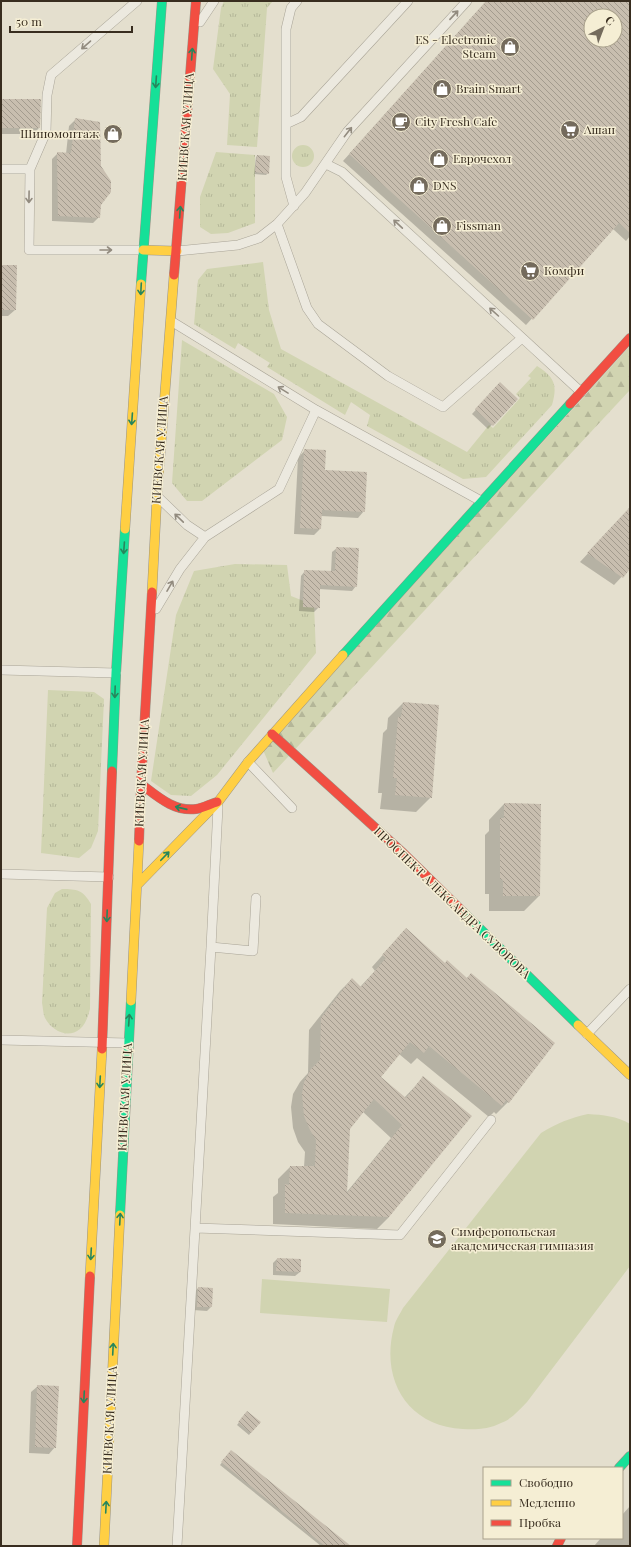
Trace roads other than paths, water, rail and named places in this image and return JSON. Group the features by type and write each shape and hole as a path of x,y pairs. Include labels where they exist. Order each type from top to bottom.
{"main road":[{"path":"77,1546 102,1043 116,673 143,250 162,1"},
{"name":"КИЕВСКАЯ УЛИЦА","path":"104,1546 128,1043 138,884 141,784 156,496 196,1"},
{"path":"143,250 177,251"},
{"path":"138,884 218,802 248,762 272,734 481,500 630,338"},
{"name":"ПРОСПЕКТ АЛЕКСАНДРА СУВОРОВА","path":"272,734 403,853 587,1034 630,1074"},
{"path":"141,784 161,800 180,809 195,809 218,802"},
{"path":"620,1467 630,1456"}],"lane":[{"path":"137,1 51,75 47,95 46,132 30,169 29,250 143,250"},
{"path":"193,32 214,1"},
{"path":"294,206 286,177 286,29 290,8 297,1"},
{"path":"286,124 301,117 408,1"},
{"path":"177,251 238,245 259,238 277,224 305,194 347,132 468,1"},
{"path":"326,164 342,172 581,392"},
{"path":"1,169 30,169"},
{"path":"277,224 307,308 318,324 388,376 443,407 522,338"},
{"path":"170,320 316,410 481,500"},
{"path":"150,619 180,569 205,537 279,489 316,410"},
{"path":"156,496 187,525 205,537"},
{"path":"1,670 116,673"},
{"path":"248,762 292,808"},
{"path":"177,1546 212,947 218,802"},
{"path":"1,874 108,877"},
{"path":"212,947 253,951 256,898"},
{"path":"587,1034 630,989"},
{"path":"1,1040 128,1043"},
{"path":"195,1228 400,1235 491,1120"}],"place":[{"name":"ES - Electronic Steam","path":"510,47"},
{"name":"Brain Smart","path":"442,89"},
{"name":"City Fresh Cafe","path":"401,122"},
{"name":"Ашан","path":"570,130"},
{"name":"Шиномонтаж","path":"113,134"},
{"name":"Еврочехол","path":"439,159"},
{"name":"DNS","path":"419,186"},
{"name":"Fissman","path":"442,226"},
{"name":"Комфи","path":"530,271"},
{"name":"Симферопольская академическая гимназия","path":"437,1239"}]}
